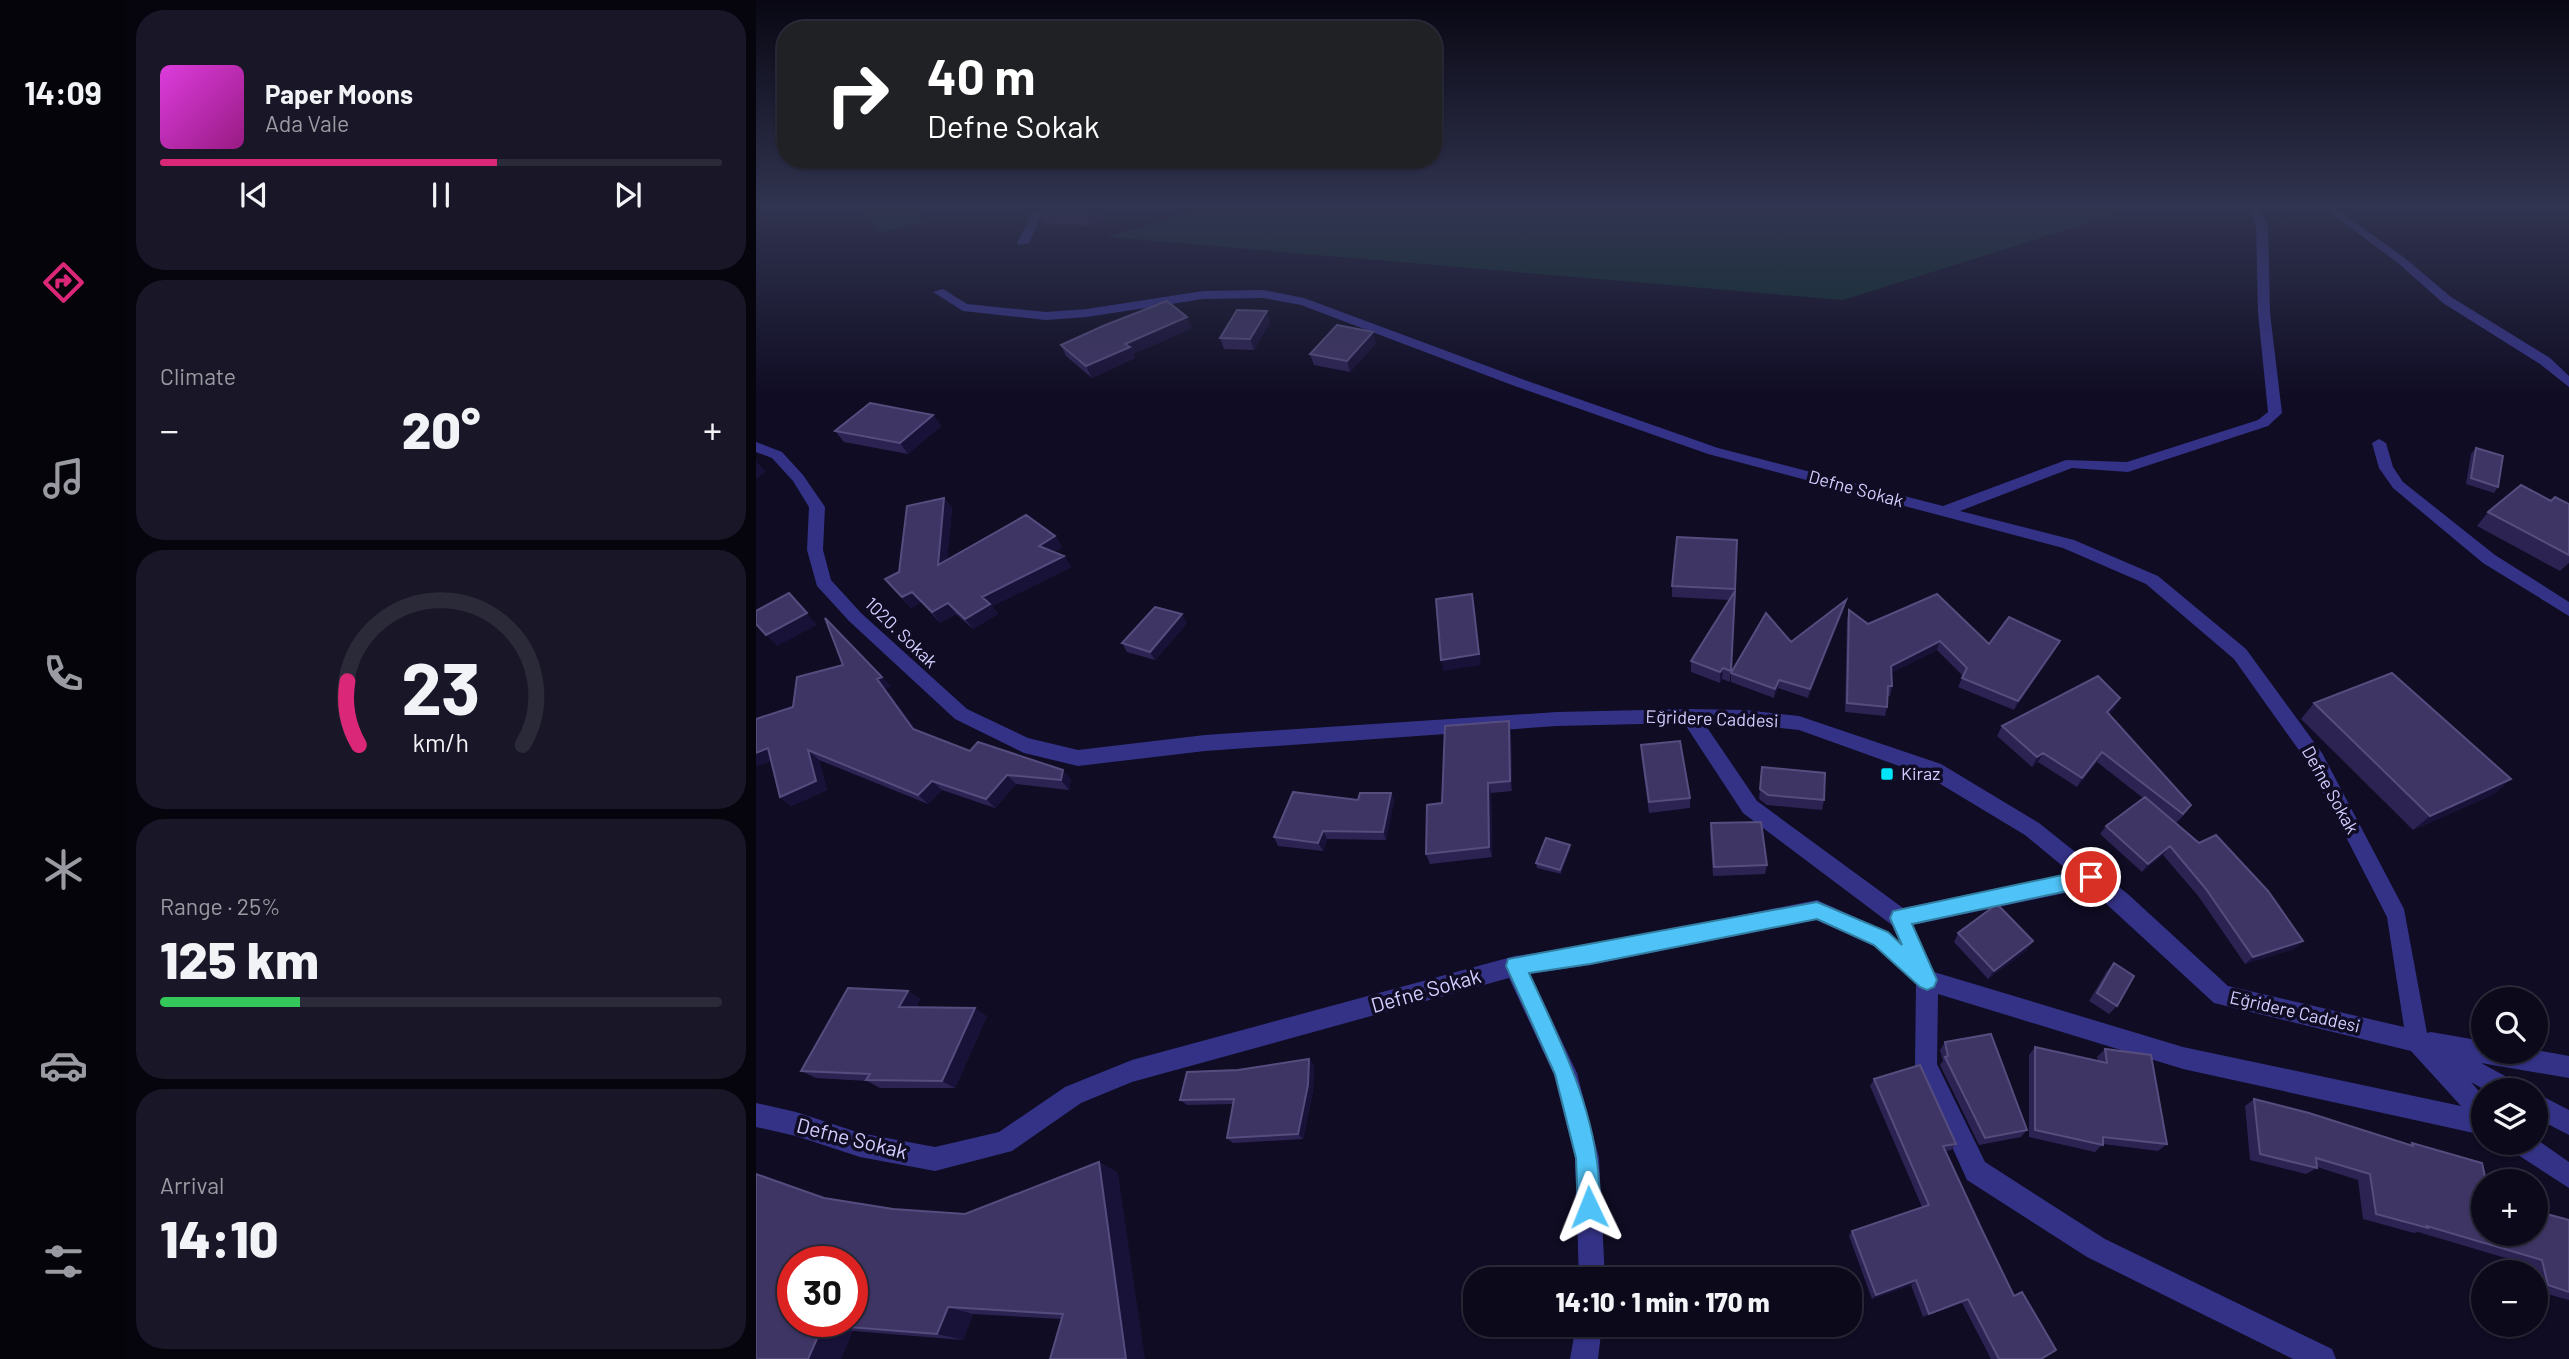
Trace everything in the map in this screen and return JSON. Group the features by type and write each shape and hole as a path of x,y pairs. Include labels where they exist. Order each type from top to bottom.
{"street":[{"path":"1942,512 2071,463 2128,467 2263,423 2275,412 2264,313 2265,270"},
{"path":"2413,270 2447,300 2545,361 2569,383"},
{"name":"Defne Sokak","path":"939,292 963,307 1046,316 1087,313 1203,295 1263,294 1304,302 1517,382 1713,451 2068,544 2152,580 2240,654 2315,758 2397,916 2417,1041"},
{"path":"2379,443 2386,468 2398,485 2489,559 2569,610"},
{"name":"1020. Sokak","path":"756,447 777,455 798,478 817,506 815,550 823,582 935,693 961,714 1024,745 1078,758 1108,756"},
{"path":"1689,716 1750,807 1900,918 1927,980 1926,1065 1976,1171 2096,1248 2322,1359"},
{"name":"Eğridere Caddesi","path":"1108,756 1205,743 1557,719 1689,716 1745,717 1799,723 1934,770 1983,797 2032,830 2122,902 2222,995 2417,1041 2486,1078"},
{"path":"1900,918 2091,877"},
{"name":"Defne Sokak","path":"756,1115 796,1124 860,1146 935,1158 1004,1143 1073,1095 1132,1071 1515,966 1590,955 1817,910 1881,939 1927,980"},
{"path":"1515,966 1565,1073 1587,1158 1592,1267"},
{"path":"1927,980 2183,1058 2471,1119"},
{"path":"2417,1041 2569,1067"},
{"path":"2417,1041 2471,1100"},
{"path":"2548,1112 2569,1123"},
{"path":"2538,1155 2569,1176"},
{"path":"1584,1359 1587,1337"}],"green space":[{"path":"1497,270 1937,270 1843,300"}],"building":[{"path":"1167,301 1187,317 1125,344 1130,347 1086,366 1061,345 1103,326"},
{"path":"1237,310 1267,311 1250,339 1220,338"},
{"path":"1337,325 1373,332 1347,361 1310,354"},
{"path":"870,403 933,415 900,443 835,431"},
{"path":"2476,448 2503,456 2498,487 2471,478"},
{"path":"2521,485 2551,501 2555,497 2569,504 2569,555 2488,512"},
{"path":"944,498 938,565 1026,515 1055,536 1039,546 1064,556 982,597 990,604 965,619 948,603 932,612 912,592 902,597 885,579 899,572 907,506"},
{"path":"1677,537 1737,540 1735,589 1672,586"},
{"path":"1735,591 1731,671 1723,668 1720,672 1691,661"},
{"path":"789,593 807,613 766,635 756,624 756,611"},
{"path":"1472,594 1479,654 1441,660 1436,599"},
{"path":"1937,594 1989,644 2009,617 2060,641 2018,701 1962,678 1967,668 1940,641 1891,666 1892,686 1888,686 1887,707 1847,703 1849,610 1868,624"},
{"path":"1846,600 1810,689 1779,680 1775,689 1731,673 1766,613 1791,642"},
{"path":"1155,607 1182,614 1150,652 1122,643"},
{"path":"825,618 882,677 877,679 913,729 970,751 978,742 1063,770 1061,780 1007,775 986,799 932,781 918,795 808,750 816,781 780,797 768,748 756,753 756,719 793,707 797,677 843,665"},
{"path":"2392,673 2511,779 2430,816 2314,703"},
{"path":"2098,676 2120,698 2107,712 2191,805 2183,814 2102,752 2082,778 2043,753 2037,757 2002,726"},
{"path":"1509,721 1510,781 1488,783 1489,847 1426,854 1427,805 1442,803 1445,726"},
{"path":"1680,741 1690,798 1649,802 1641,745"},
{"path":"1762,767 1825,773 1824,800 1768,795 1760,789"},
{"path":"1293,792 1358,800 1360,793 1391,793 1383,832 1323,831 1318,843 1274,837"},
{"path":"2145,797 2199,843 2216,835 2268,891 2303,941 2253,957 2206,889 2170,846 2148,864 2106,826"},
{"path":"1761,822 1767,865 1714,867 1711,823"},
{"path":"1546,838 1570,845 1560,870 1536,863"},
{"path":"1997,904 2033,941 1994,971 1958,933"},
{"path":"2114,963 2134,976 2117,1006 2097,993"},
{"path":"848,988 908,991 899,1007 975,1008 942,1081 866,1080 870,1074 801,1071"},
{"path":"1991,1034 2027,1130 1985,1138 1945,1057 1948,1056 1945,1042"},
{"path":"2035,1047 2107,1063 2105,1049 2151,1055 2167,1144 2103,1137 2103,1145 2035,1130"},
{"path":"1309,1059 1308,1085 1298,1134 1227,1138 1234,1099 1180,1100 1187,1072 1238,1070"},
{"path":"1920,1065 1956,1144 1943,1146 1982,1230 2014,1296 2022,1292 2056,1350 2041,1359 1999,1359 1968,1299 1929,1314 1916,1280 1876,1295 1852,1231 1929,1205 1874,1079"},
{"path":"2254,1099 2309,1113 2413,1146 2412,1143 2482,1163 2483,1169 2471,1169 2471,1239 2376,1214 2370,1174 2316,1158 2317,1168 2260,1154"},
{"path":"1099,1162 1126,1359 1050,1359 1063,1314 948,1307 937,1334 868,1329 868,1246 777,1246 777,1337 818,1337 808,1359 756,1359 756,1174 824,1198 893,1209 965,1214"},
{"path":"2548,1214 2569,1220 2569,1292 2548,1285 2548,1260 2495,1246 2548,1246"}],"place":[{"name":"Kiraz","path":"1887,774"}],"route":[{"path":"1589,1207 1587,1158 1565,1073 1515,966 1590,955 1817,910 1881,939 1927,980 1900,918 2091,877"}]}
